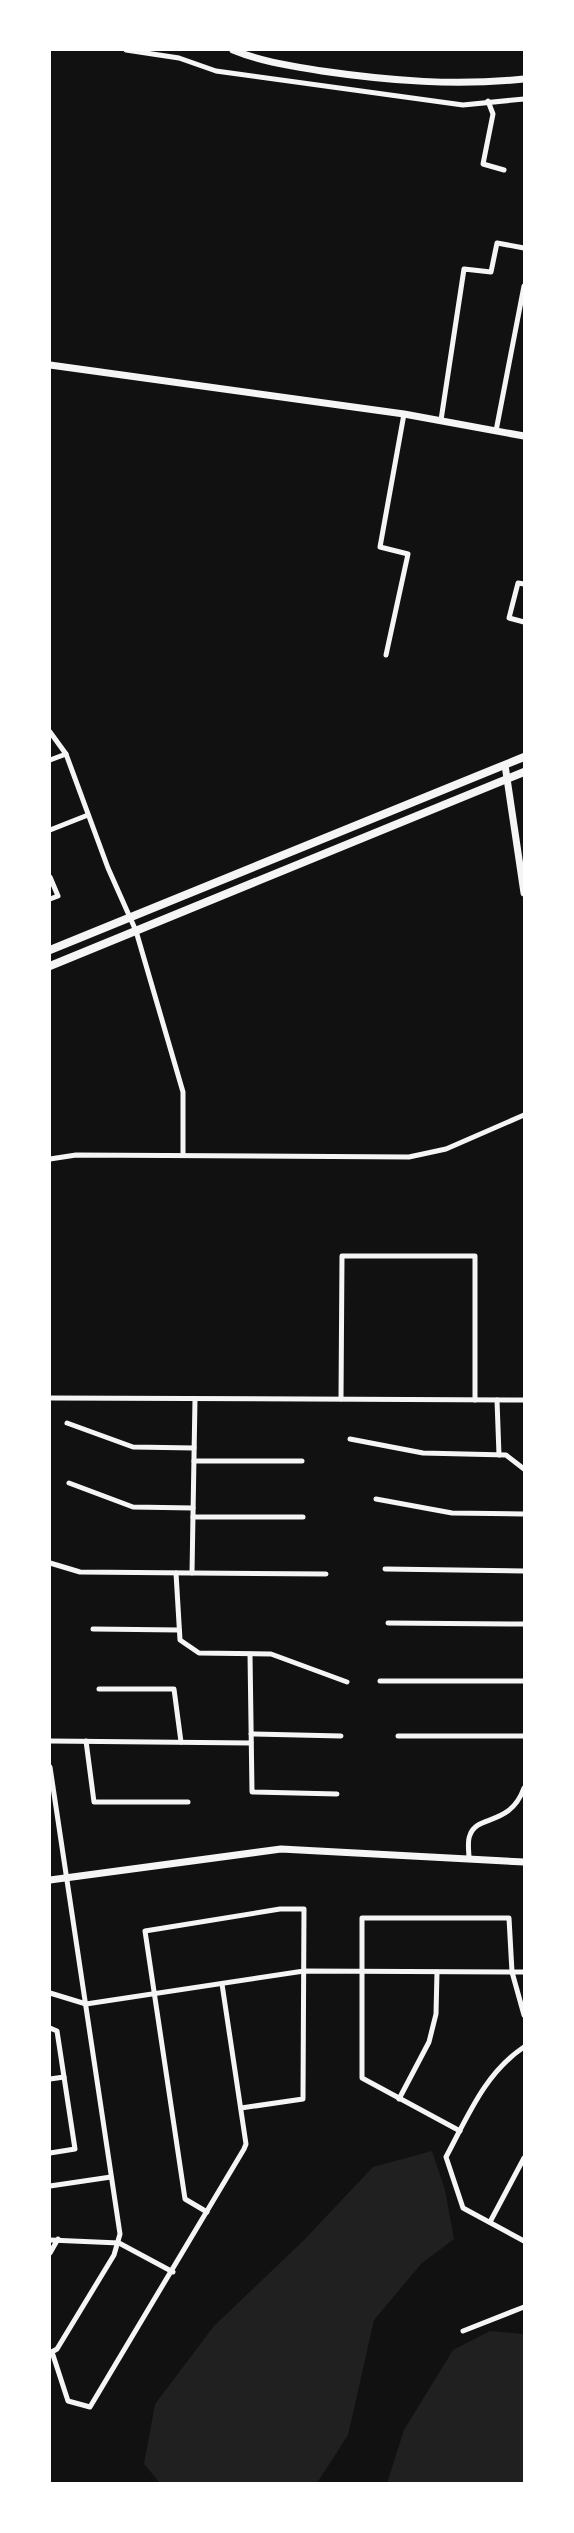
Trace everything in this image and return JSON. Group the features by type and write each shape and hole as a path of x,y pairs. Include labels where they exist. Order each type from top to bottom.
{"main road":[{"path":"50,951 525,757"},
{"path":"50,966 525,772"}],"street":[{"path":"126,50 179,58 216,70 463,105 488,100 525,99"},
{"path":"233,50 269,62 422,83 454,84 525,79"},
{"path":"488,100 494,114 483,164 504,170"},
{"path":"441,420 464,269 491,272 497,243 525,248"},
{"path":"496,431 525,286"},
{"path":"50,365 404,414 525,436"},
{"path":"386,655 408,554 380,547 404,414"},
{"path":"525,584 518,583 509,618 525,622"},
{"path":"50,732 66,754 108,868 132,917 183,1092 183,1155"},
{"path":"50,760 66,754"},
{"path":"505,765 525,893"},
{"path":"50,830 88,815"},
{"path":"50,877 58,896 50,899"},
{"path":"50,1159 76,1155 409,1157 446,1149 525,1115"},
{"path":"341,1399 342,1256 475,1256 475,1400"},
{"path":"50,1398 525,1400"},
{"path":"192,1573 195,1399"},
{"path":"497,1400 499,1455"},
{"path":"67,1423 133,1447 194,1448"},
{"path":"350,1439 423,1453 506,1455 525,1469"},
{"path":"194,1461 302,1461"},
{"path":"69,1483 133,1507 193,1508"},
{"path":"376,1499 452,1513 525,1514"},
{"path":"193,1516 303,1517"},
{"path":"50,1563 80,1572 327,1574"},
{"path":"385,1569 525,1571"},
{"path":"176,1573 180,1640 199,1653 271,1654 347,1682"},
{"path":"388,1623 525,1624"},
{"path":"93,1629 179,1630"},
{"path":"250,1654 252,1792 337,1794"},
{"path":"380,1681 525,1681"},
{"path":"99,1689 174,1689 181,1742"},
{"path":"251,1734 341,1736"},
{"path":"398,1736 525,1736"},
{"path":"50,1741 251,1743"},
{"path":"86,1741 94,1802 188,1802"},
{"path":"50,1767 68,1877 119,2243 69,2330 51,2353 69,2401 90,2408 173,2272 246,2144 222,1984"},
{"path":"469,1858 470,1835 474,1828 486,1820 504,1816 519,1803 525,1788"},
{"path":"50,1880 281,1850 525,1862"},
{"path":"207,2212 185,2199 145,1931 280,1909 304,1909 303,2099 241,2108"},
{"path":"460,2131 362,2078 362,1918 509,1918 512,1972 525,2015"},
{"path":"50,1993 86,2004 304,1971 525,1972"},
{"path":"399,2099 429,2042 436,2014 437,1972"},
{"path":"50,2028 57,2031 75,2150 50,2153"},
{"path":"525,2047 512,2055 484,2085 446,2157 463,2208 525,2241"},
{"path":"50,2079 64,2077"},
{"path":"490,2222 525,2158"},
{"path":"50,2186 111,2177"},
{"path":"50,2253 58,2239"},
{"path":"50,2240 119,2243 173,2272"},
{"path":"463,2331 525,2307"}],"shaded area":[{"path":"432,2151 445,2190 454,2239 422,2263 374,2320 348,2435 317,2483 160,2483 144,2464 155,2404 214,2326 303,2241 373,2167"},
{"path":"490,2331 524,2334 524,2483 387,2483 404,2430 453,2350"}]}
